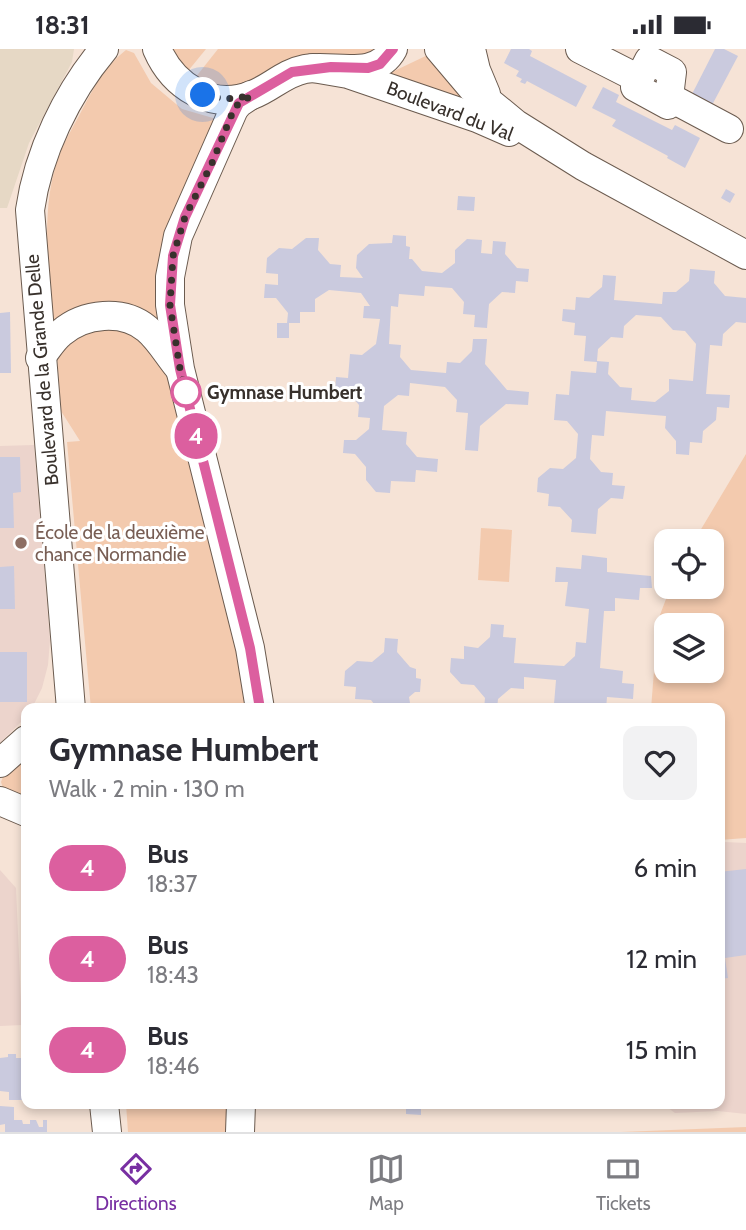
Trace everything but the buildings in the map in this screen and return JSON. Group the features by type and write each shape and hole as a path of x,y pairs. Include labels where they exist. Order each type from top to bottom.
{"street":[{"path":"157,49 171,74 190,90 226,99 251,96"},
{"path":"259,703 250,648 180,369 170,305 170,277 178,236 239,103 292,72 313,68 368,68 380,64 393,49"},
{"name":"Boulevard du Val","path":"439,49 472,88 516,124 583,166 746,255"},
{"name":"Boulevard du Val","path":"471,49 475,71 491,106"},
{"path":"585,51 639,79 635,87 668,104 669,97 729,129"},
{"name":"Boulevard de la Grande Delle","path":"70,703 30,230 32,196 43,153 94,55"},
{"name":"Boulevard du Val","path":"313,68 348,74 477,118 583,166"},
{"path":"40,358 60,333 80,321 101,315 124,317 146,328 180,369"},
{"path":"52,703 67,668"},
{"path":"0,763 21,744"},
{"path":"0,801 21,810"},
{"path":"105,1109 107,1132"},
{"path":"240,1132 241,1109"}],"shaded area":[{"path":"0,49 74,49 72,62 29,143 7,208 0,208"},
{"path":"170,49 206,49 188,71"},
{"path":"218,49 386,49 223,88 195,78"},
{"path":"126,50 134,53 151,83 182,109 220,120 160,322 53,328 47,240 49,196 54,174 65,142 96,85 112,63"},
{"path":"434,52 485,109 383,75"},
{"path":"88,327 129,331 155,348 175,384 245,662 248,703 90,703 67,442 80,441 61,411 57,354"},
{"name":"École de la deuxième chance Normandie","path":"34,445 50,640 48,665 42,688 34,703 21,703 21,722 0,743 0,446"},
{"path":"746,454 746,838 725,840 725,703 651,703 654,671 654,683 724,683 724,613 661,613 666,599 724,599 724,529 701,529"},
{"path":"481,528 512,530 509,582 478,580"},
{"path":"21,764 21,798 3,788 3,777"},
{"path":"725,842 746,843 746,1114 718,1111 675,1113 670,1109 725,1109"},
{"path":"0,870 16,888 21,1025 0,1026"},
{"path":"126,1109 231,1109 231,1132 128,1132"},
{"path":"746,1127 746,1132 621,1132"}],"bus line":[{"name":"4","path":"259,703 250,648 180,369 170,305 173,256 185,217 239,103 292,72 331,67 368,68 380,64 393,49"}],"place":[{"name":"Gymnase Humbert","path":"186,392"},
{"name":"École de la deuxième chance Normandie","path":"21,543"}],"route":[{"path":"186,392 170,305 173,256 185,217 212,163 234,109 251,96 226,99 203,95"}]}
